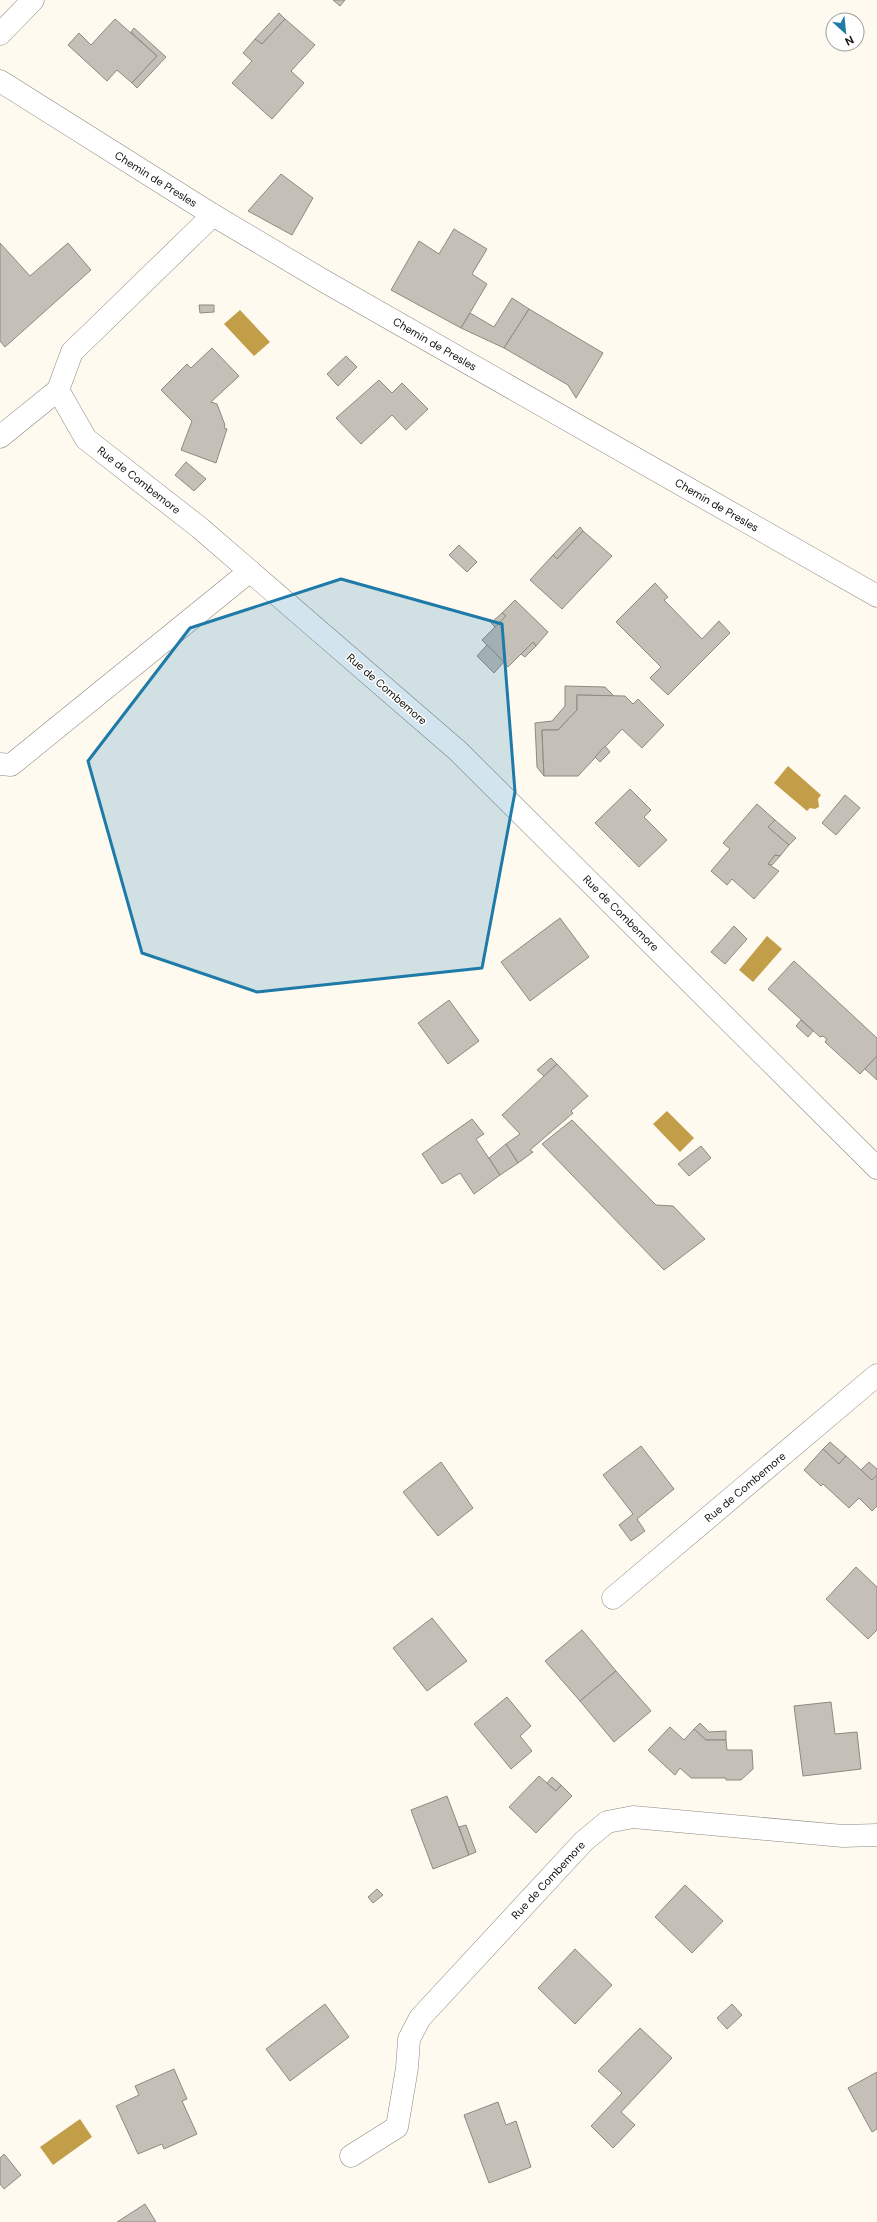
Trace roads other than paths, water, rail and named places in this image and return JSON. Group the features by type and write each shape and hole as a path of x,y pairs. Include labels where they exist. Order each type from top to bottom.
{"street":[{"path":"0,34 33,0"},
{"name":"Chemin de Presles","path":"0,81 213,215 324,281 877,596"},
{"path":"0,437 58,390 72,352 213,215"},
{"name":"Rue de Combemore","path":"58,390 86,439 200,528 458,751 877,1168"},
{"path":"0,764 11,765 250,571"},
{"name":"Rue de Combemore","path":"613,1598 877,1375"},
{"name":"Rue de Combemore","path":"351,2156 397,2127 408,2068 409,2039 420,2018 584,1841 607,1822 633,1817 843,1836 877,1835"}]}
